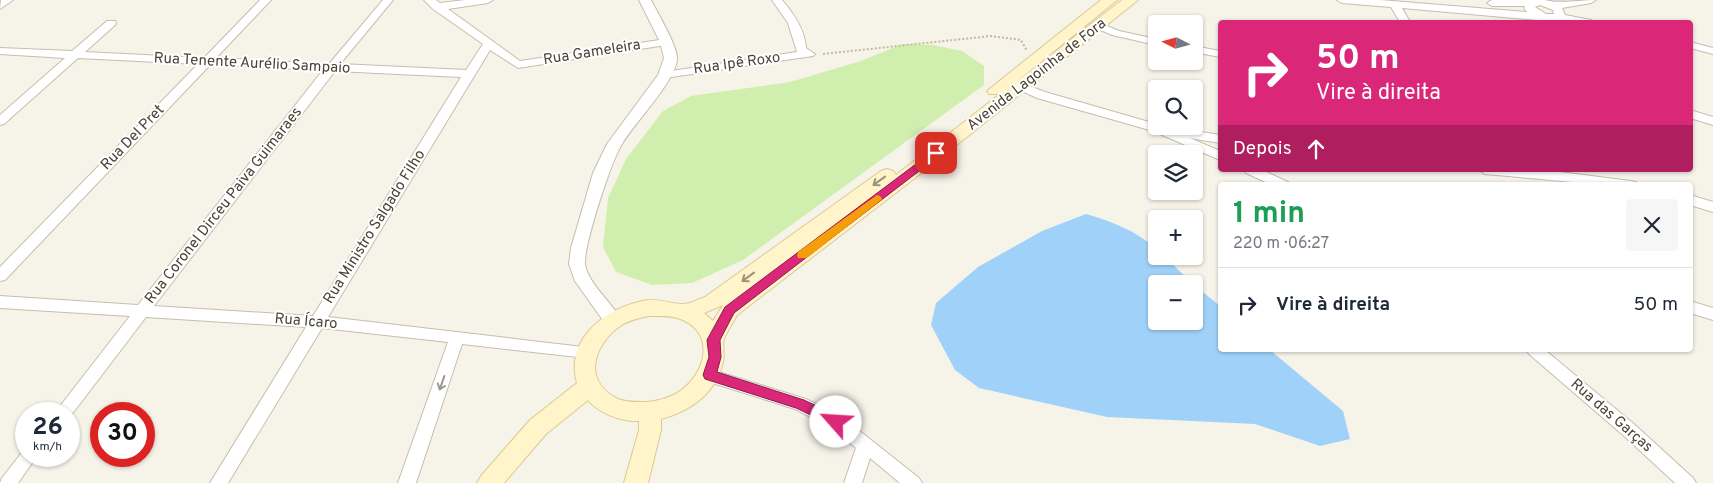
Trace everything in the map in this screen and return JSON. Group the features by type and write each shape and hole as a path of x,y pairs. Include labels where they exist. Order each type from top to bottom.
{"main road":[{"name":"Avenida Lagoinha de Fora","path":"714,340 730,310 1014,84 1033,61 1110,0"},
{"name":"Avenida Lagoinha de Fora","path":"684,312 712,302 1014,84 1100,26 1131,0"},
{"path":"649,308 667,308 684,312 697,318 707,328 714,340 715,357 709,375 699,388 685,400 668,408 650,412 630,412 613,408 598,399 588,387 584,370 586,352 597,335 613,321 630,313 649,308"},
{"path":"489,483 538,427 588,387"},
{"path":"636,483 650,430 650,412"}],"street":[{"path":"0,6 8,0"},
{"name":"Rua Del Pret","path":"0,276 266,0"},
{"name":"Rua Coronel Dirceu Paiva Guimaraes","path":"71,402 331,68 388,0"},
{"path":"433,4 488,0"},
{"path":"613,321 581,277 577,264 579,248 601,173 614,144 665,75 670,58 666,42 645,0"},
{"path":"777,0 784,8 801,42 801,50 809,54"},
{"path":"1342,0 1515,13 1576,20"},
{"path":"1553,6 1591,0"},
{"path":"1411,5 1499,1 1541,2 1553,6 1560,11 1559,17"},
{"path":"1499,1 1515,13"},
{"path":"1532,3 1529,8 1540,16"},
{"path":"433,4 518,65"},
{"path":"1394,4 1404,20"},
{"path":"0,122 111,23"},
{"path":"1100,26 1116,33 1148,40"},
{"name":"Rua Gameleira","path":"518,65 666,42"},
{"path":"470,74 488,45"},
{"path":"1693,46 1713,51"},
{"path":"1203,51 1218,54"},
{"name":"Rua Tenente Aurélio Sampaio","path":"0,52 470,74"},
{"name":"Rua Ipê Roxo","path":"665,75 809,54"},
{"name":"Rua Ministro Salgado Filho","path":"219,483 470,74"},
{"path":"1014,84 1148,125"},
{"path":"1693,115 1713,121"},
{"path":"1174,135 1218,155"},
{"path":"1197,135 1218,139"},
{"path":"1258,172 1277,178"},
{"path":"1513,172 1567,176 1610,182"},
{"path":"1693,201 1713,207"},
{"name":"Rua Ícaro","path":"0,302 317,322 586,352"},
{"path":"1693,309 1713,314"},
{"path":"407,483 458,337"},
{"name":"Rua das Garças","path":"1536,352 1629,430 1687,483"},
{"path":"709,375 800,404 836,422 913,483"},
{"path":"853,483 866,444"},
{"path":"8,483 20,467"}],"path":[{"path":"809,54 827,54 991,36 1021,40 1033,61"}],"green space":[{"path":"902,44 933,45 962,51 984,66 984,85 743,260 692,283 652,285 616,272 603,247 608,198 626,159 663,111 691,96 790,82 861,61"}],"water":[{"path":"1086,214 1114,223 1148,242 1148,265 1173,265 1184,275 1148,275 1148,330 1203,330 1203,292 1218,304 1218,352 1272,352 1343,411 1350,439 1320,446 1255,424 1107,417 979,388 955,370 931,325 936,303 978,267 1042,231"}],"slow traffic":[{"path":"803,255 877,199"}],"route":[{"path":"836,422 800,404 709,375 715,357 714,340 730,310 936,153"}]}
